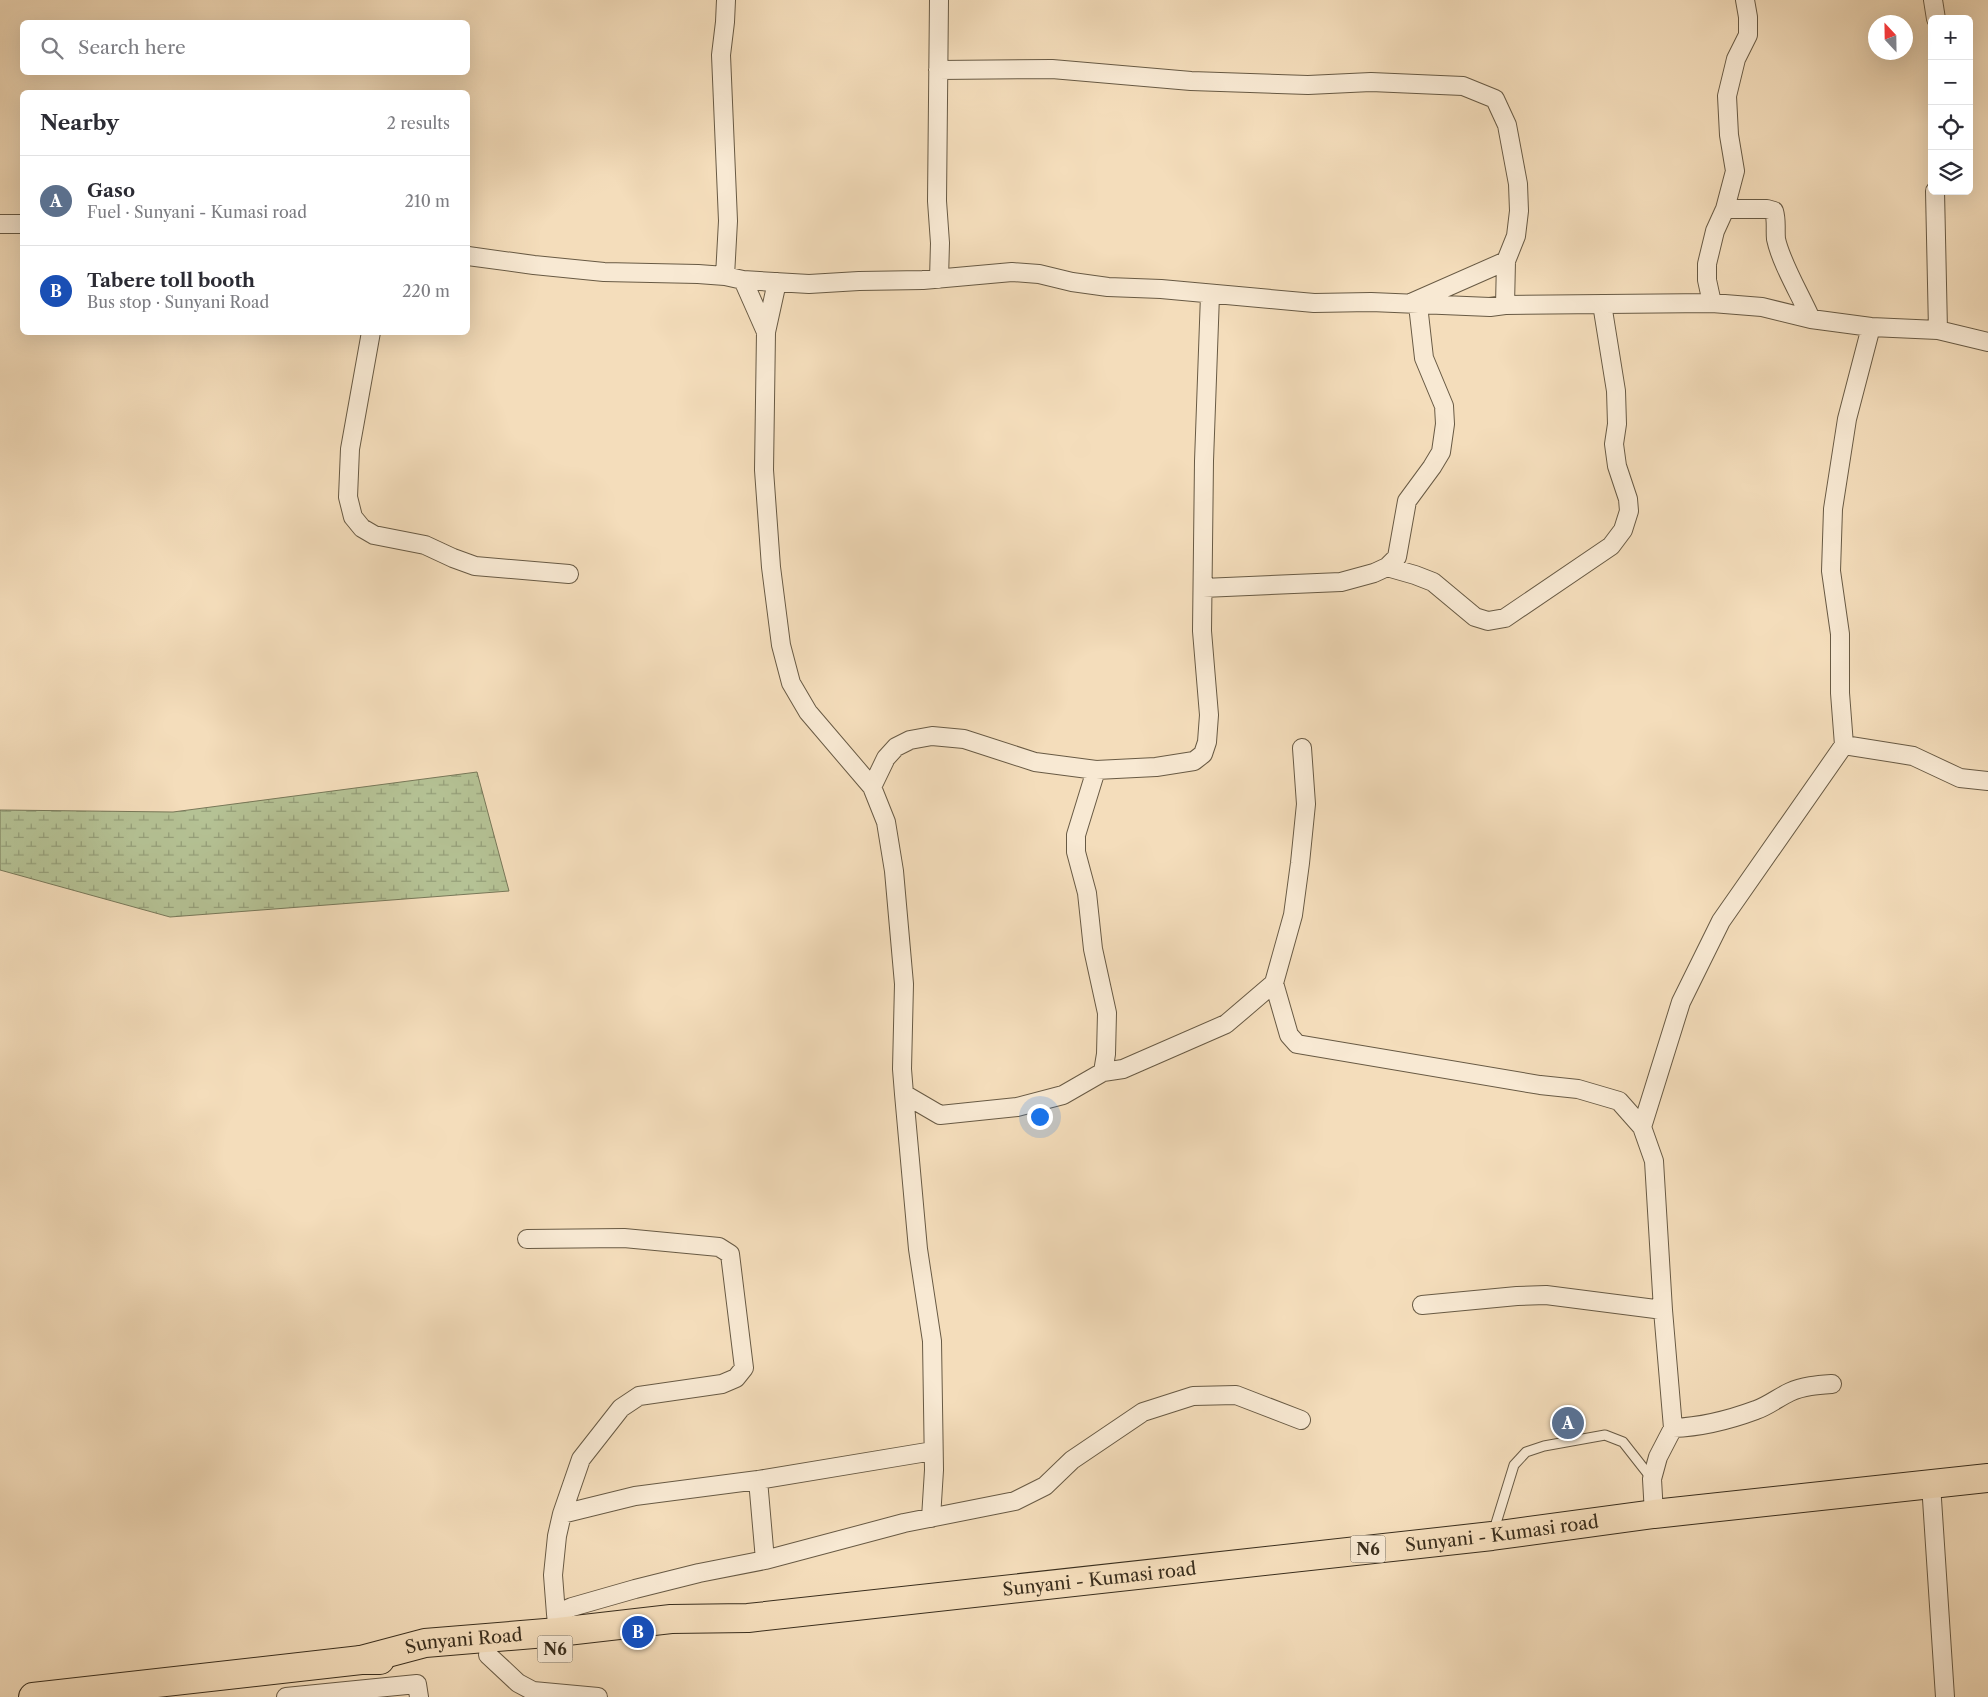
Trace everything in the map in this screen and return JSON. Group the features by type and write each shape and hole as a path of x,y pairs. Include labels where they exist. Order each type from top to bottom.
{"main road":[{"name":"Sunyani - Kumasi road","path":"748,1618 1492,1536 1654,1514 1988,1478"},
{"name":"Sunyani Road","path":"361,1660 425,1643 557,1623 748,1618"},
{"name":"Sunyani Road","path":"361,1660 427,1660 672,1638 748,1618"},
{"name":"N6","path":"33,1697 361,1660"}],"street":[{"path":"725,276 728,221 721,55 726,0"},
{"path":"939,0 937,200 940,243 939,279"},
{"path":"1712,303 1707,280 1707,264 1715,231 1725,209 1735,171 1729,135 1727,96 1736,60 1748,35 1748,16 1745,0"},
{"path":"1932,0 1935,15"},
{"path":"938,70 1052,69 1191,81 1308,85 1371,82 1463,86 1495,99 1507,124 1518,184 1519,210 1516,236 1506,261 1505,305"},
{"path":"1935,195 1938,330"},
{"path":"1725,209 1767,209 1774,211 1777,220 1776,238 1812,319"},
{"path":"0,224 20,224"},
{"path":"470,256 604,272 725,276 742,280 808,284 939,279 1012,272 1039,274 1072,282 1108,287 1161,289 1210,295 1258,297 1314,303 1490,307 1505,305 1712,303 1762,307 1812,319 1871,327 1938,330 1988,342"},
{"path":"1412,305 1506,261"},
{"path":"742,280 766,332"},
{"path":"777,282 766,332 764,470 781,645 791,683 808,712 872,787 886,822 894,871 904,984 902,1068 904,1094 918,1248 932,1341 932,1518"},
{"path":"872,787 886,758 896,747 910,740 932,736 964,739 1035,762 1096,770 1156,767 1194,761 1203,754 1207,742 1208,715 1202,631 1204,461 1210,295"},
{"path":"1387,567 1432,582 1476,617 1488,621 1506,618 1611,546 1623,530 1629,511 1628,499 1617,466 1614,444 1617,424 1616,391 1602,304"},
{"path":"1203,588 1341,582 1374,573 1387,567 1396,557 1407,501 1432,467 1440,452 1445,424 1444,406 1424,358 1412,305"},
{"path":"1642,1127 1681,1002 1721,921 1844,746 1840,693 1840,634 1831,571 1833,509 1847,419 1871,327"},
{"path":"370,335 350,449 348,497 353,517 362,528 374,535 426,545 475,566 569,574"},
{"path":"1844,746 1913,756 1960,778 1988,781"},
{"path":"1302,748 1306,804 1300,863 1293,915 1274,983 1289,1034 1297,1044 1540,1085 1578,1089 1619,1101 1642,1127 1654,1161 1663,1310 1673,1428 1658,1457 1652,1479 1654,1514"},
{"path":"1096,770 1076,835 1076,852 1087,893 1093,949 1107,1012 1106,1054 1103,1072"},
{"path":"904,1094 940,1116 1017,1107 1063,1095 1103,1072 1123,1068 1226,1024 1274,983"},
{"path":"527,1239 624,1238 719,1247 730,1254 744,1368 736,1378 722,1384 640,1396 621,1408 581,1459 562,1514 557,1536 553,1575 557,1623"},
{"path":"1422,1304 1546,1295 1663,1310"},
{"path":"1673,1428 1691,1427 1724,1420 1758,1409 1792,1391 1810,1386 1832,1384"},
{"path":"557,1623 572,1607 635,1589 699,1573 765,1560 904,1523 1015,1502 1045,1486 1072,1460 1143,1412 1193,1396 1236,1394 1301,1420"},
{"path":"562,1514 635,1496 758,1480 933,1451"},
{"path":"758,1480 765,1560"},
{"path":"1931,1484 1946,1697"},
{"path":"488,1655 518,1683 534,1690 598,1697"},
{"path":"286,1697 417,1684 419,1697"}],"lane":[{"path":"1492,1536 1514,1465 1526,1452 1544,1446 1605,1436 1623,1442 1652,1479"}],"green space":[{"path":"477,772 509,891 170,917 0,870 0,810 173,812"}],"place":[{"name":"Gaso","path":"1568,1423"},
{"name":"Tabere toll booth","path":"638,1632"}]}
